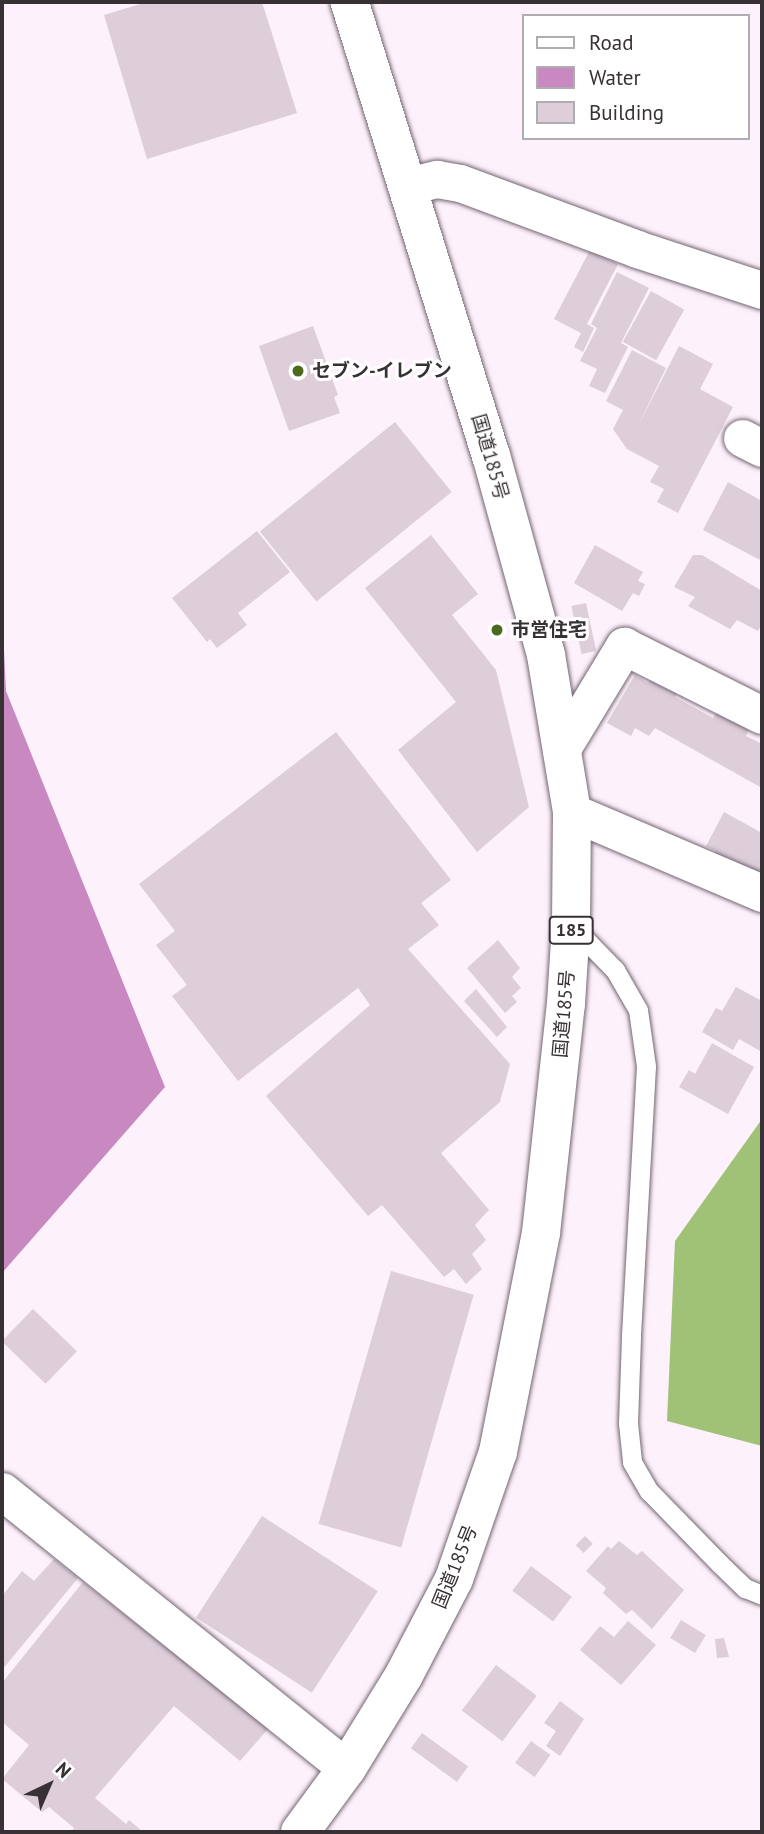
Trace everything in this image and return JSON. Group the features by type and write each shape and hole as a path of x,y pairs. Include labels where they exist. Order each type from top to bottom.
{"highway":[{"name":"国道185号","path":"300,1832 347,1768 404,1675 454,1579 498,1452 541,1233 566,1004 571,925 572,812 546,655 491,456 350,2"}],"street":[{"path":"408,186 438,179 460,183 637,249 762,290"},
{"path":"561,750 624,646 762,715"},
{"path":"572,812 762,893"},
{"path":"2,1491 347,1768"}],"lane":[{"path":"571,925 615,970 638,1010 646,1066 631,1337 628,1423 632,1462 649,1491 720,1564 745,1588 762,1595"}],"green space":[{"path":"762,1119 762,1446 667,1421 675,1241"}],"water":[{"path":"2,609 6,691 165,1087 2,1273"}],"building":[{"path":"147,2 262,2 297,113 147,159 104,15"},
{"path":"590,250 618,264 587,324 594,328 583,352 574,347 581,333 554,319"},
{"path":"617,272 649,288 621,343 628,347 605,393 589,386 597,369 580,361 597,328 591,324"},
{"path":"651,291 684,309 656,360 623,342"},
{"name":"セブン-イレブン","path":"313,326 338,395 334,397 340,413 289,431 259,346"},
{"path":"679,346 713,364 700,389 733,407 678,513 657,502 664,489 650,482 659,466 627,449 613,429 623,410 606,401 632,350 666,368 637,428"},
{"path":"395,422 452,492 316,601 260,532"},
{"path":"728,482 762,501 762,561 703,530"},
{"path":"257,531 290,572 238,613 247,625 217,648 210,639 207,642 172,598"},
{"path":"431,535 478,594 452,615 496,670 529,807 477,852 398,750 456,702 365,588"},
{"path":"595,545 643,572 638,581 645,584 639,596 633,593 622,611 574,583"},
{"path":"693,555 702,555 762,591 762,624 758,631 737,620 730,629 688,606 695,597 674,587"},
{"path":"586,603 596,651 582,654 571,606"},
{"path":"635,675 648,683 653,676 679,690 675,697 713,718 718,710 750,727 746,736 762,744 762,788 655,728 649,736 635,728 631,736 607,723"},
{"path":"336,732 451,880 421,903 439,925 408,949 510,1064 500,1102 441,1153 489,1210 475,1225 486,1240 472,1254 482,1269 466,1284 454,1269 444,1277 382,1205 368,1216 266,1096 370,1005 358,988 238,1081 172,996 187,985 156,945 175,931 139,884"},
{"path":"724,812 762,833 762,884 707,863 716,851 706,846"},
{"path":"498,940 520,968 512,977 521,988 512,996 517,1002 505,1013 467,968"},
{"path":"736,987 762,1001 762,1052 739,1039 733,1050 702,1032 716,1008 722,1011"},
{"path":"476,989 507,1027 497,1037 464,1001"},
{"path":"712,1043 754,1067 728,1114 679,1087 689,1070 695,1074"},
{"path":"391,1271 474,1295 401,1548 319,1524"},
{"path":"33,1309 77,1351 46,1384 2,1342"},
{"path":"262,1516 378,1591 312,1693 196,1617"},
{"path":"585,1536 593,1544 584,1553 576,1545"},
{"path":"619,1541 637,1555 642,1551 684,1590 652,1629 632,1610 626,1614 603,1593 606,1588 586,1571 608,1546 611,1549"},
{"path":"54,1559 78,1578 2,1670 2,1596 22,1571 34,1581"},
{"path":"531,1566 572,1597 553,1621 512,1591"},
{"path":"83,1582 269,1728 240,1761 174,1706 95,1798 126,1824 129,1820 143,1832 71,1832 74,1828 49,1807 42,1812 2,1779 29,1745 2,1722 2,1683"},
{"path":"681,1620 706,1635 695,1653 670,1638"},
{"path":"628,1621 656,1645 621,1685 580,1650 600,1626 614,1637"},
{"path":"724,1638 729,1657 717,1658 715,1639"},
{"path":"496,1665 537,1696 502,1741 462,1711"},
{"path":"560,1701 584,1719 560,1756 546,1746 556,1731 544,1723"},
{"path":"422,1733 468,1767 457,1782 411,1748"},
{"path":"531,1741 550,1755 535,1777 515,1763"}],"place":[{"name":"セブン-イレブン","path":"298,371"},
{"name":"市営住宅","path":"497,630"}]}
